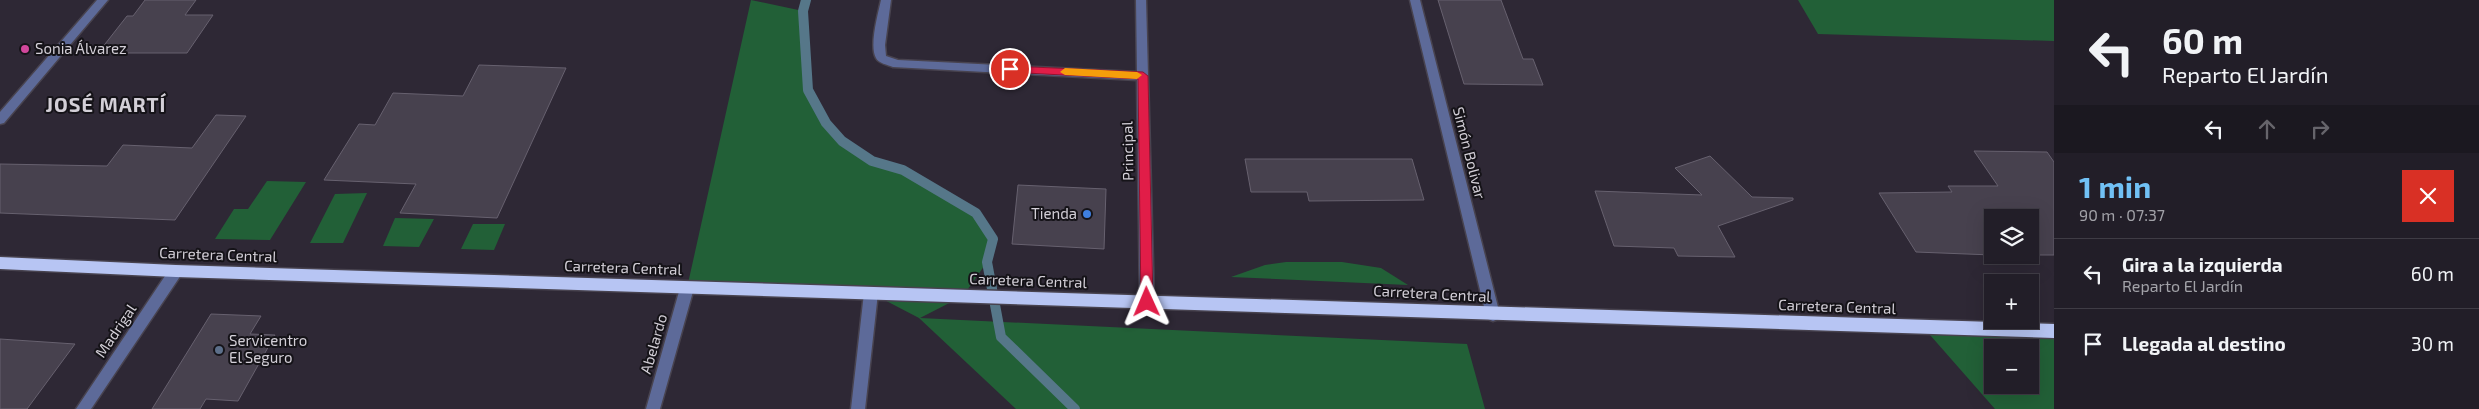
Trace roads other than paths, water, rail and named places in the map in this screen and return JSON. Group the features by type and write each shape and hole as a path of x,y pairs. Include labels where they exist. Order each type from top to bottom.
{"highway":[{"name":"Carretera Central","path":"0,263 176,271 1492,315 2054,331"}],"street":[{"path":"0,120 103,0"},
{"path":"886,0 879,44 881,58 896,64 1143,76"},
{"name":"Principal","path":"1141,0 1147,302"},
{"name":"Simón Bolivar","path":"1414,0 1492,315"},
{"name":"Madrigal","path":"83,409 176,271"},
{"name":"Abelardo","path":"653,409 687,288"},
{"path":"858,409 871,293"}],"waterway":[{"path":"806,0 803,11 808,90 826,123 842,141 872,161 903,170 976,213 993,239 987,262 1001,337 1075,409"}],"place":[{"name":"Sonia Álvarez","path":"25,49"},
{"name":"Tienda","path":"1087,214"},
{"name":"Servicentro El Seguro","path":"219,350"}],"district":[{"name":"JOSÉ MARTÍ","path":"106,105"}]}
